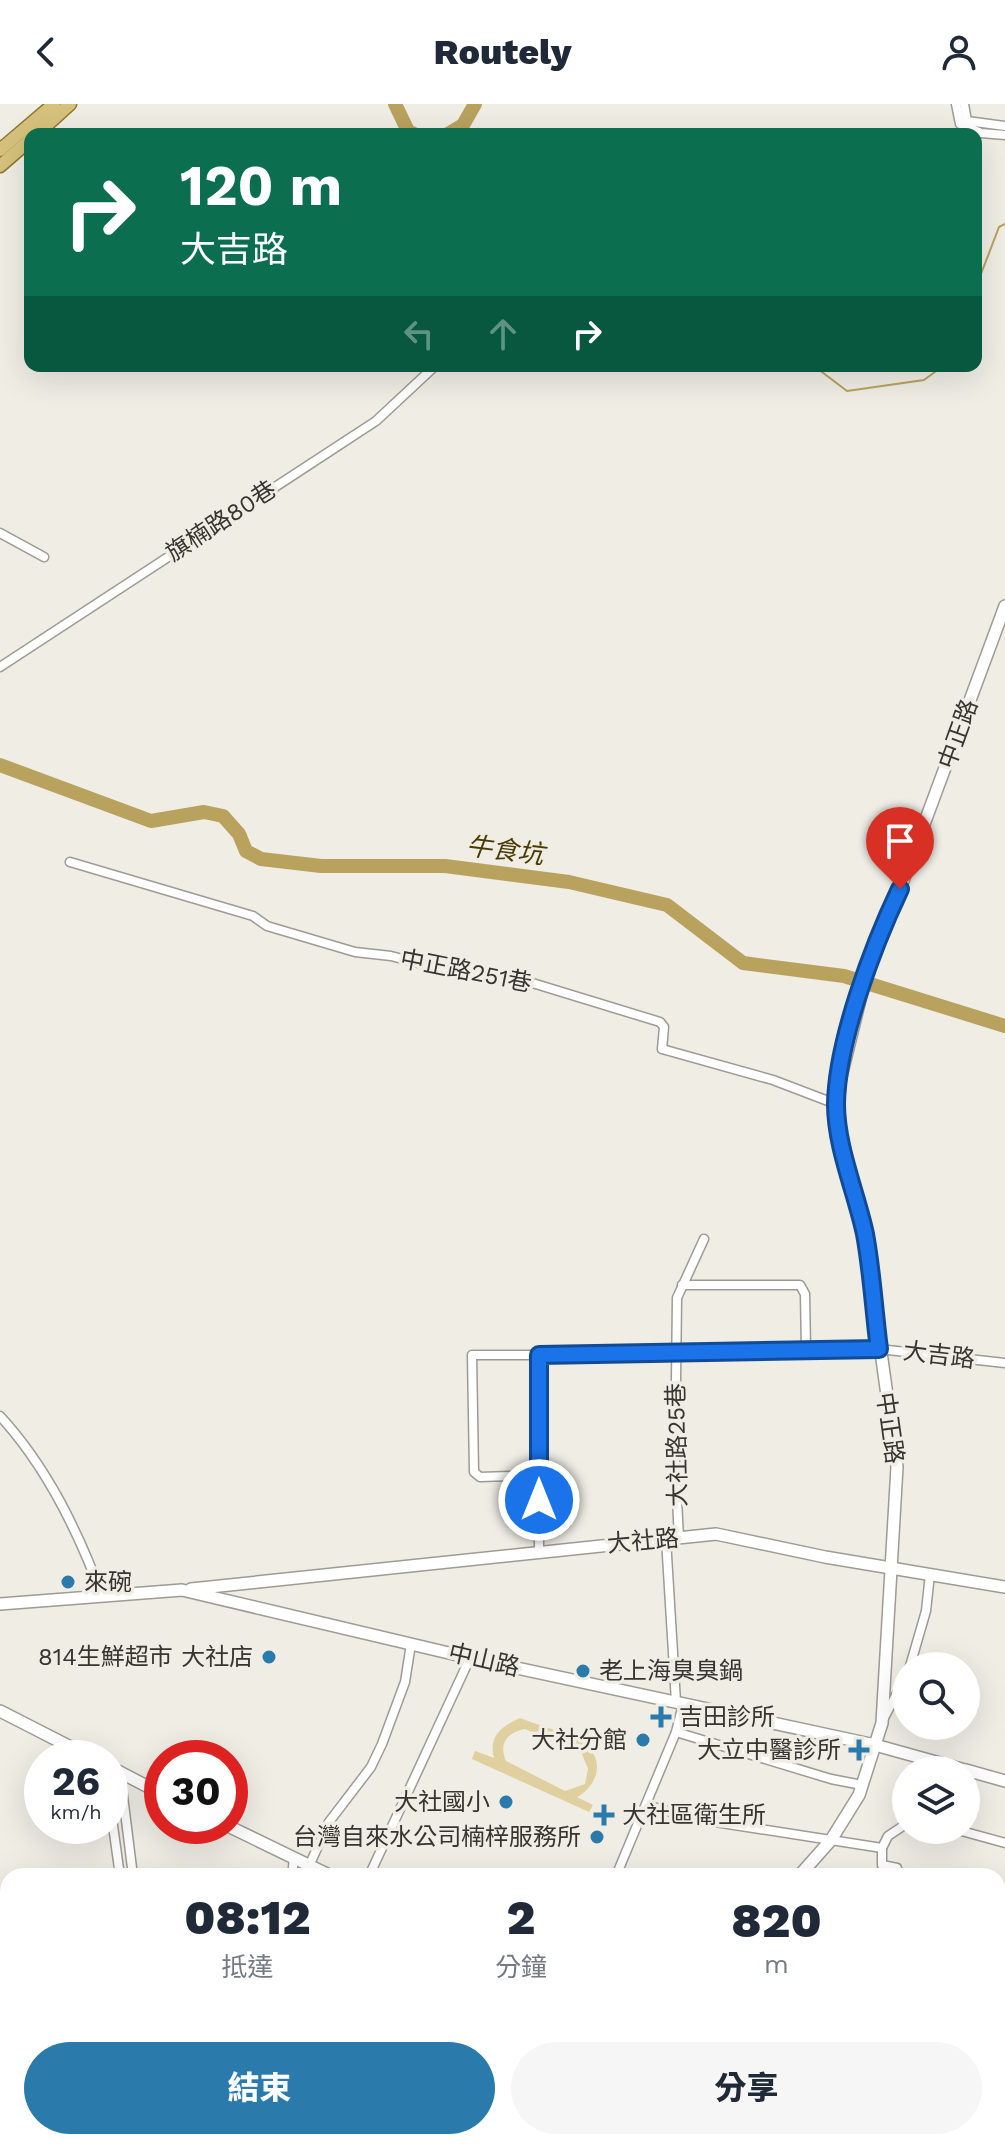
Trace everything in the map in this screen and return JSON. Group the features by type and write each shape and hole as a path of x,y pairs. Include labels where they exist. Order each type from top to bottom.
{"main road":[{"path":"26,128 54,104"},
{"path":"44,128 70,104"},
{"path":"0,150 24,130"},
{"path":"0,166 24,145"}],"street":[{"path":"956,104 960,124 966,128"},
{"path":"964,104 967,121 1005,126"},
{"path":"982,131 1005,135"},
{"name":"旗楠路80巷","path":"0,667 376,421 429,372"},
{"path":"0,533 44,557"},
{"name":"中正路","path":"806,1868 831,1840 862,1785 882,1723 897,1467 865,1237 836,1104 866,973 1005,606"},
{"name":"中正路251巷","path":"70,862 253,916 267,926 355,952 391,956 464,975 516,978 660,1022 664,1027 662,1049 773,1080 836,1104"},
{"name":"大社路25巷","path":"679,1538 675,1463 677,1298 704,1239"},
{"path":"682,1285 800,1285 805,1294 806,1350"},
{"name":"大吉路","path":"540,1475 480,1477 474,1472 472,1355 879,1349 1005,1363"},
{"path":"539,1355 539,1551"},
{"path":"0,1416 33,1459 79,1534 102,1596"},
{"name":"大社路","path":"182,1590 716,1534 890,1569 1005,1587"},
{"path":"619,1868 676,1732 680,1703 666,1539"},
{"path":"914,1652 926,1611 930,1574"},
{"name":"中山路","path":"0,1604 182,1590 470,1658 915,1756"},
{"path":"309,1866 329,1822 371,1767 382,1744 405,1682 411,1644"},
{"path":"373,1868 470,1658"},
{"path":"882,1723 892,1703"},
{"path":"0,1711 57,1740"},
{"path":"676,1732 831,1779 862,1785"},
{"name":"中山路","path":"980,1774 1005,1781"},
{"path":"646,1805 747,1828 882,1848"},
{"path":"892,1833 882,1848 882,1865 897,1868"},
{"path":"248,1836 313,1868"},
{"path":"980,1836 1005,1843"},
{"path":"116,1844 119,1868"},
{"path":"128,1844 132,1868"},
{"path":"293,1868 294,1858"}],"shaded area":[{"path":"520,1718 564,1733 586,1745 592,1752 596,1759 596,1774 589,1787 577,1797 593,1805 589,1812 472,1759 475,1751 494,1758 495,1738 502,1728","holes":["525,1729 582,1754 588,1769 585,1784 565,1791 506,1761 503,1749 509,1736"]}],"waterway":[{"path":"395,104 407,128"},
{"path":"458,128 475,104"},
{"path":"463,125 468,128"},
{"path":"982,271 999,227 1005,224"},
{"path":"822,372 847,391 924,380 935,372"},
{"name":"牛食坑","path":"0,765 151,821 204,812 223,816 239,834 246,851 261,859 321,866 445,866 569,882 667,905 743,963 844,976 1005,1026"}],"place":[{"name":"來碗","path":"68,1582"},
{"name":"814生鮮超市 大社店","path":"269,1657"},
{"name":"老上海臭臭鍋","path":"583,1671"},
{"name":"吉田診所","path":"661,1717"},
{"name":"大社分館","path":"643,1740"},
{"name":"大立中醫診所","path":"859,1750"},
{"name":"大社國小","path":"506,1802"},
{"name":"大社區衛生所","path":"604,1815"},
{"name":"台灣自來水公司楠梓服務所","path":"597,1837"}],"route":[{"path":"539,1500 539,1355 879,1349 865,1237 836,1104 844,1054 868,962 900,889"}]}
